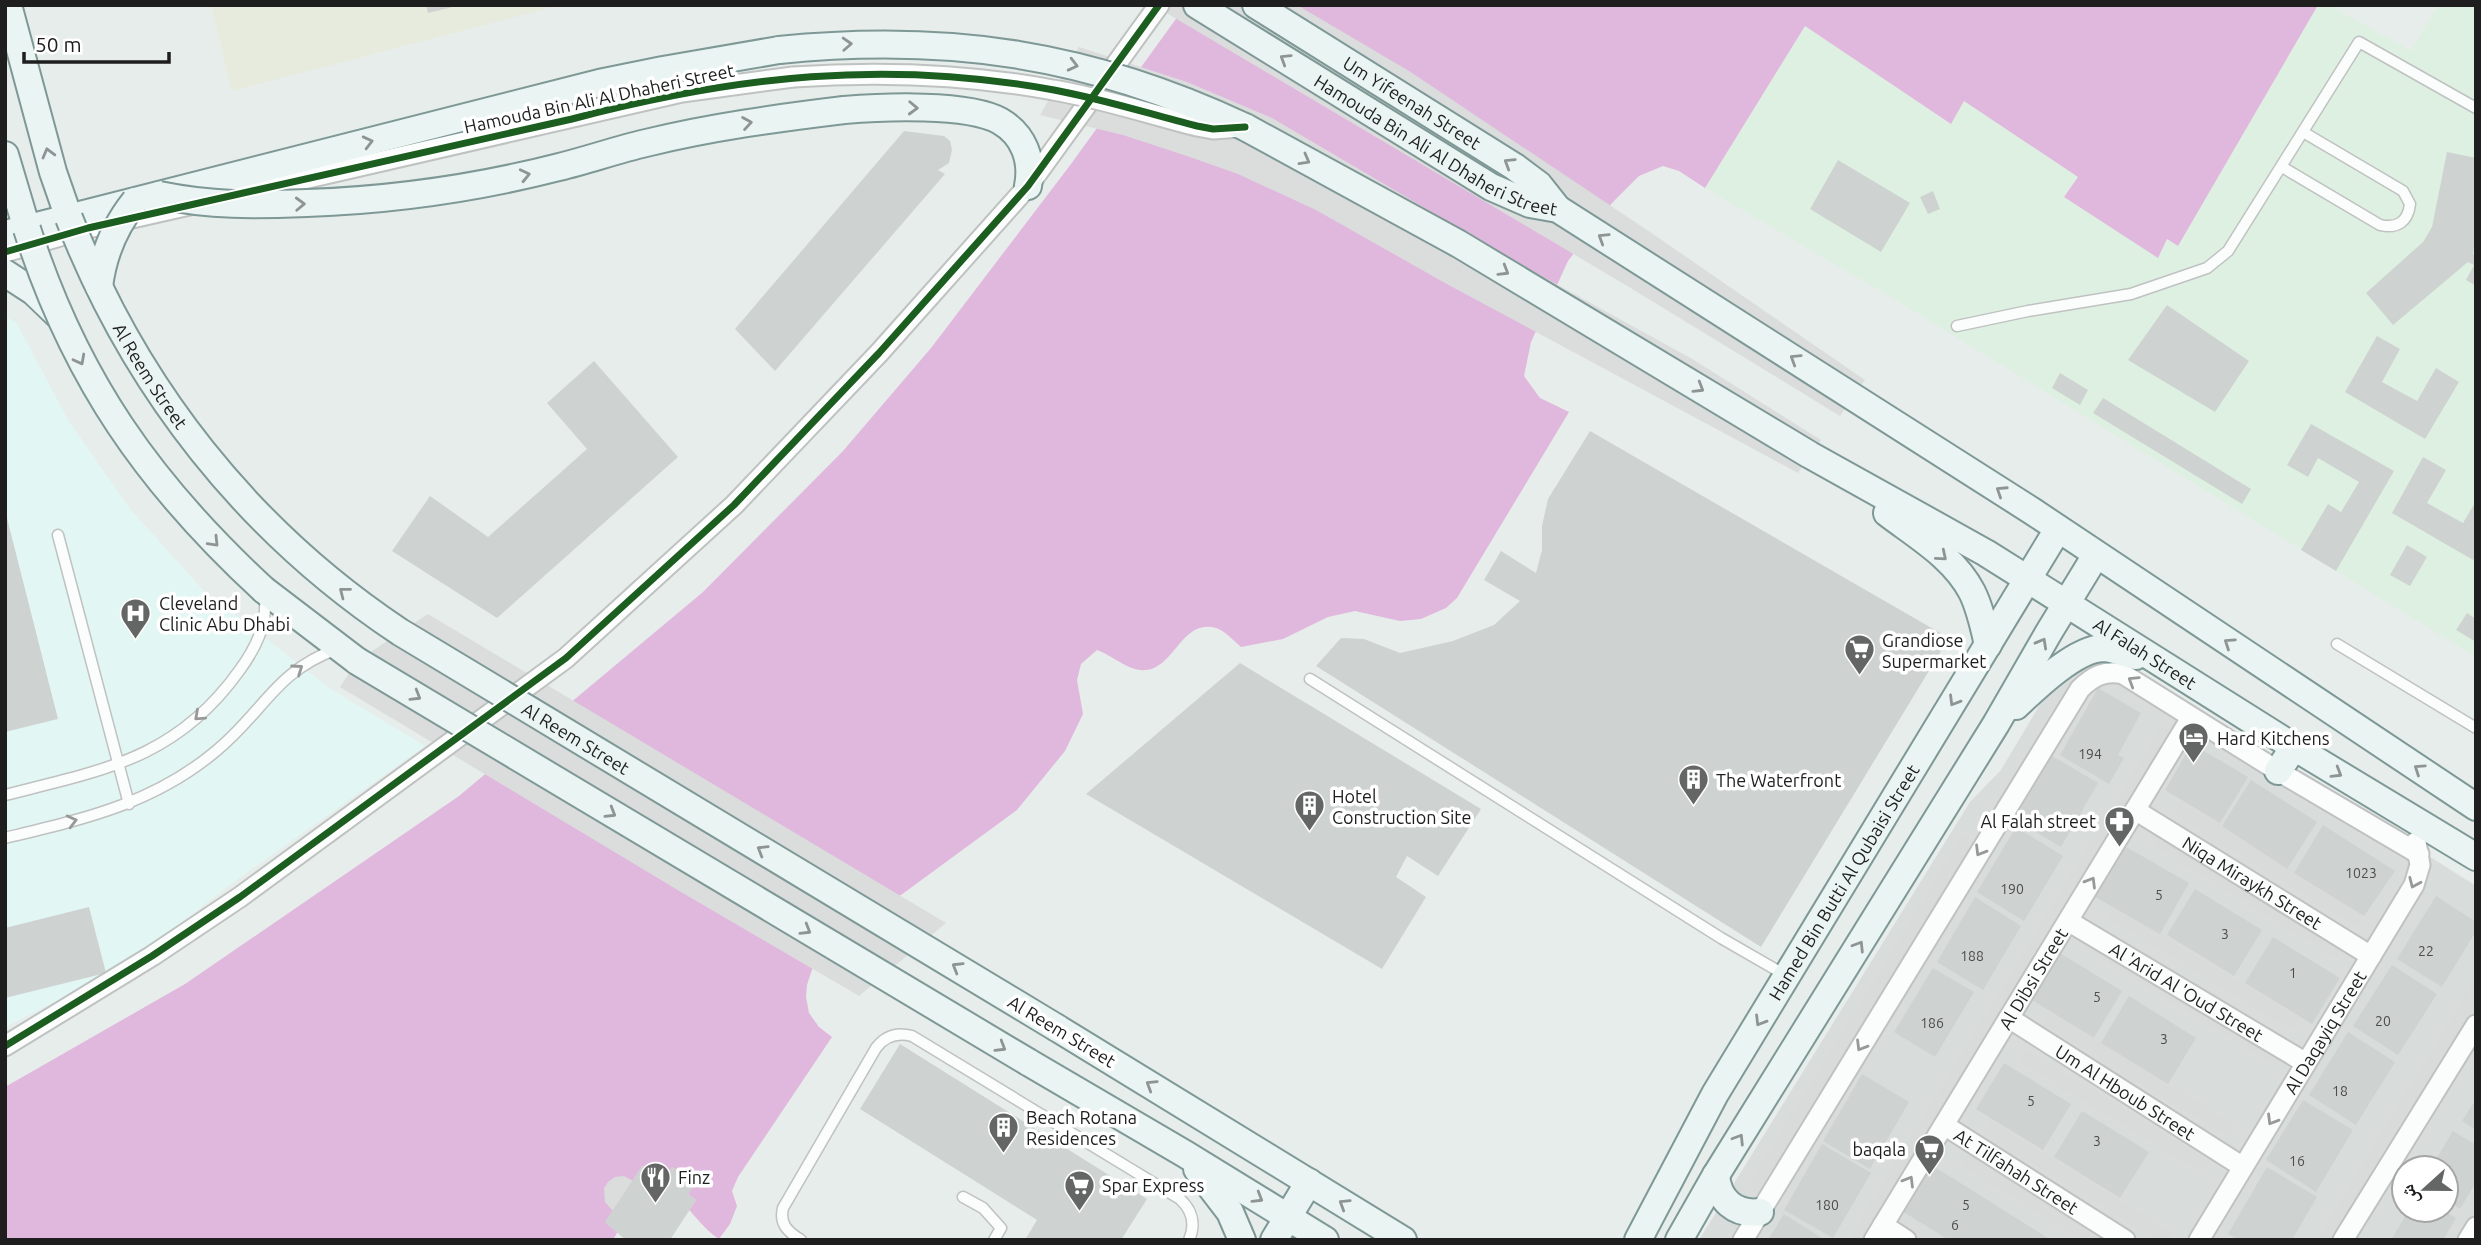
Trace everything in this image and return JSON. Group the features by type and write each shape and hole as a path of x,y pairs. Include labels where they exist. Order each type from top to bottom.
{"main road":[{"name":"Al Reem Street","path":"8,5 52,172 79,223 99,288 147,375 205,457 272,530 348,596 400,632 1057,1028 1402,1240"},
{"name":"Hamouda Bin Ali Al Dhaheri Street","path":"1197,5 1503,194 1530,204 1558,209 2058,529"},
{"name":"Um Yifeenah Street","path":"1256,5 1515,167 1539,186 1558,209"},
{"name":"Hamouda Bin Ali Al Dhaheri Street","path":"16,231 79,223 147,198 599,83 721,59 822,46 908,43 1030,55 1114,75 1159,90 1245,127 1459,244 1810,455"},
{"path":"99,288 107,248 118,223 147,198 252,206 416,194 507,179 689,133 844,110 925,108 987,116 998,120 1008,126 1023,143 1030,164 1028,186"},
{"path":"5,155 16,231 89,377 145,463 188,516 264,590 338,648 1325,1240"},
{"path":"5,273 34,292 59,316"},
{"path":"1810,455 1948,560 1971,590 1988,645"},
{"name":"Al Falah Street","path":"1810,455 1986,553 2153,660 2476,857"},
{"path":"2058,529 2476,807"},
{"name":"Hamed Bin Butti Al Qubaisi Street","path":"1638,1240 1715,1094 2058,529"},
{"path":"1679,1240 1716,1175 1996,724 2096,555"},
{"path":"1996,724 2055,671 2090,652 2103,648 2153,660"},
{"path":"2278,771 2294,747"},
{"path":"1618,1240 1715,1094"},
{"path":"1185,1154 1226,1205 1242,1240"},
{"path":"1716,1175 1720,1194 1726,1201 1741,1212 1760,1212"},
{"path":"1274,1240 1309,1182"}],"street":[{"path":"5,1046 152,956 240,897 566,658 734,505 879,353 1028,186 1159,5"},
{"name":"Hamouda Bin Ali Al Dhaheri Street","path":"79,223 682,92 793,77 887,73 981,79 1097,99 1213,129 1245,127"},
{"path":"5,252 79,223"},
{"path":"1743,1240 2080,689 2088,681 2111,672 2123,674 2278,771 2419,854"},
{"name":"Al Dibsi Street","path":"1878,1232 2191,718"},
{"name":"Niqa Miraykh Street","path":"2135,810 2371,956"},
{"name":"Al Daqayiq Street","path":"2199,1240 2414,885 2418,876 2419,854 2410,817"},
{"name":"Al 'Arid Al 'Oud Street","path":"2068,921 2306,1063"},
{"name":"Um Al Hboub Street","path":"2009,1018 2243,1167"},
{"path":"2343,1240 2476,1025"},
{"name":"At Tilfahah Street","path":"1944,1125 2125,1240"},
{"path":"2468,1240 2476,1227"},
{"path":"1878,1232 1906,1240"}],"lane":[{"path":"1957,326 2131,294 2207,268 2228,251 2359,42 2476,108"},
{"path":"2282,167 2380,225 2396,226 2406,219 2410,204 2403,191 2303,132"},
{"path":"58,535 129,804"},
{"path":"5,795 118,765 155,747 189,724 232,681 250,656 265,615 264,590"},
{"path":"2337,644 2476,728"},
{"path":"5,838 80,820 129,804 190,772 243,727 286,677 311,660 338,648"},
{"path":"1310,679 1787,977"},
{"path":"802,1240 784,1226 783,1208 876,1048 885,1038 898,1034 912,1036 1180,1199 1192,1219 1189,1240"},
{"path":"963,1196 983,1208 1001,1228 994,1240"}],"shaded area":[{"path":"211,5 561,5 232,91"},
{"path":"1186,5 2318,5 2178,246 2167,239 2158,258 2064,197 2078,177 1964,101 1951,124 1805,26 1705,188 1679,171 1663,166 1639,176 1612,203 1568,261 1531,342 1524,376 1540,398 1569,412 1457,598 1446,608 1421,619 1400,621 1355,611 1328,617 1283,639 1241,647 1219,629 1204,627 1187,636 1156,667 1146,670 1127,666 1097,650 1081,664 1077,680 1083,714 1065,751 1017,810 901,895 852,921 820,945 807,985 806,997 809,1013 819,1027 832,1037 738,1177 732,1191 737,1206 730,1224 719,1239 680,1201 626,1217 613,1240 5,1240 5,1087 185,984 459,796 703,592 843,451 931,348 1071,164"},
{"path":"2318,5 2329,5 2411,51 2438,5 2476,5 2476,657 1899,302 1705,188 1805,26 1950,124 1963,100 2079,177 2064,196 2167,238 2178,246"},
{"name":"Cleveland Clinic Abu Dhabi","path":"5,317 16,322 68,420 130,509 204,591 331,689 425,746 235,881 121,969 5,1027"},
{"path":"2114,656 2476,886 2476,1240 1699,1240 1970,802 2001,770 2055,679 2067,668"},
{"path":"2162,726 2176,733 1867,1240 1848,1240"},
{"path":"2181,802 2364,915 2357,927 2173,814"},
{"path":"2160,833 2343,946 2336,958 2153,845"},
{"path":"1963,835 1978,845 1763,1195 1748,1185"},
{"path":"2115,906 2299,1018 2291,1030 2108,918"},
{"path":"2099,941 2283,1054 2276,1066 2092,953"},
{"path":"2476,978 2476,1016 2337,1240 2316,1240"},
{"path":"2051,1012 2235,1124 2227,1136 2044,1024"},
{"path":"2025,1049 2209,1161 2202,1173 2018,1061"},
{"path":"1990,1121 2174,1233 2170,1240 2157,1240 1983,1133"},
{"path":"1968,1153 2109,1240 2082,1240 1961,1165"}],"pier":[{"path":"1153,5 1297,5 1409,71 1865,380 1840,416 1624,284"},
{"path":"1079,47 1187,82 1272,118 1520,264 1694,360 1821,440 1798,473 1445,283 1316,210 1238,174 1187,156 1123,135 1040,115"},
{"path":"428,614 946,923 859,996 340,687 357,661"},
{"name":"Finz","path":"642,1166 663,1180 672,1167 695,1183 688,1194 696,1200 691,1208 668,1194 626,1240 605,1222 613,1211 605,1202 604,1188 615,1177 624,1176 633,1181"}],"building":[{"path":"426,5 457,5 457,6 428,13"},
{"path":"904,131 944,136 950,141 952,150 949,163 938,170 945,174 775,371 735,329"},
{"path":"2447,152 2476,158 2476,237 2473,254 2476,256 2476,286 2466,280 2474,265 2468,262 2393,325 2366,293 2423,242 2432,227"},
{"path":"1838,160 1910,203 1881,252 1810,209"},
{"path":"1933,191 1940,209 1928,214 1920,197"},
{"path":"2167,305 2249,361 2215,412 2128,360"},
{"path":"2377,336 2400,349 2382,382 2417,401 2436,368 2459,382 2425,439 2345,392"},
{"path":"594,361 678,457 497,618 392,551 430,496 488,537 587,449 547,403"},
{"path":"2060,373 2088,390 2080,405 2052,388"},
{"path":"2103,398 2251,489 2242,504 2093,413"},
{"path":"2311,424 2394,471 2336,571 2301,550 2328,504 2341,512 2359,482 2318,458 2308,477 2287,465"},
{"name":"The Waterfront","path":"1590,431 1949,638 1761,947 1316,666 1341,638 1364,639 1400,653 1453,641 1494,625 1520,601 1484,580 1501,551 1536,573 1542,550 1542,526 1548,499"},
{"path":"2423,457 2446,470 2427,503 2463,523 2476,501 2476,555 2473,560 2392,513"},
{"path":"5,515 58,719 5,732"},
{"path":"2407,545 2427,557 2410,586 2390,575"},
{"path":"2467,613 2476,619 2476,642 2456,630"},
{"name":"Hotel Construction Site","path":"1240,663 1481,809 1438,876 1407,856 1396,877 1426,897 1382,969 1086,794"},
{"path":"2098,688 2141,713 2118,755 2124,758 2109,784 2060,755"},
{"path":"2192,744 2248,777 2220,823 2165,790"},
{"path":"2052,756 2098,783 2061,847 2014,819"},
{"path":"2251,780 2317,822 2287,869 2222,826"},
{"path":"2323,825 2395,871 2364,916 2294,873"},
{"path":"2016,827 2063,856 2024,921 1977,892"},
{"path":"2121,844 2189,883 2160,934 2092,895"},
{"path":"2195,889 2262,930 2234,976 2167,935"},
{"path":"2436,896 2476,922 2476,931 2442,987 2397,959"},
{"path":"1975,897 2021,926 1983,990 1937,962"},
{"path":"89,907 106,973 5,998 5,928"},
{"path":"2273,937 2340,978 2312,1024 2245,983"},
{"path":"2055,950 2122,991 2094,1038 2027,997"},
{"path":"2392,965 2437,994 2398,1055 2353,1026"},
{"path":"1933,968 1974,992 1935,1057 1894,1032"},
{"path":"2129,996 2196,1038 2168,1084 2101,1043"},
{"path":"2348,1032 2395,1062 2356,1125 2309,1095"},
{"name":"Beach Rotana Residences","path":"900,1044 1147,1199 1121,1240 1025,1240 1037,1220 860,1109"},
{"path":"2004,1063 2071,1104 2043,1150 1976,1109"},
{"path":"1862,1074 1909,1102 1870,1169 1823,1141"},
{"path":"2476,1099 2476,1130 2462,1121"},
{"path":"2303,1100 2353,1130 2316,1192 2266,1160"},
{"path":"2082,1111 2149,1152 2120,1198 2054,1157"},
{"path":"2453,1131 2476,1145 2476,1182 2460,1209 2460,1154 2439,1154"},
{"path":"1822,1144 1871,1173 1833,1238 1784,1210"},
{"path":"1930,1164 2051,1240 1949,1240 1902,1211"},
{"name":"Finz","path":"642,1166 663,1181 672,1167 695,1183 688,1194 696,1200 670,1240 626,1240 605,1222"},
{"path":"2267,1167 2317,1197 2292,1240 2239,1240 2228,1234"},
{"path":"1784,1214 1825,1240 1768,1240"},
{"path":"2401,1224 2452,1224 2443,1240 2391,1240"}],"cycle path":[{"path":"5,1046 152,956 240,897 566,658 734,505 879,353 1028,186 1159,5"},
{"path":"5,252 88,228 633,104 692,92 811,77 931,75 992,81 1054,90 1213,129 1245,127"}],"place":[{"name":"Cleveland Clinic Abu Dhabi","path":"136,640"},
{"name":"Grandiose Supermarket","path":"1859,677"},
{"name":"Hard Kitchens","path":"2194,765"},
{"name":"The Waterfront","path":"1693,807"},
{"name":"Hotel Construction Site","path":"1309,833"},
{"name":"Al Falah street","path":"2119,848"},
{"name":"Beach Rotana Residences","path":"1003,1154"},
{"name":"baqala","path":"1929,1176"},
{"name":"Finz","path":"655,1204"},
{"name":"Spar Express","path":"1079,1212"}]}
